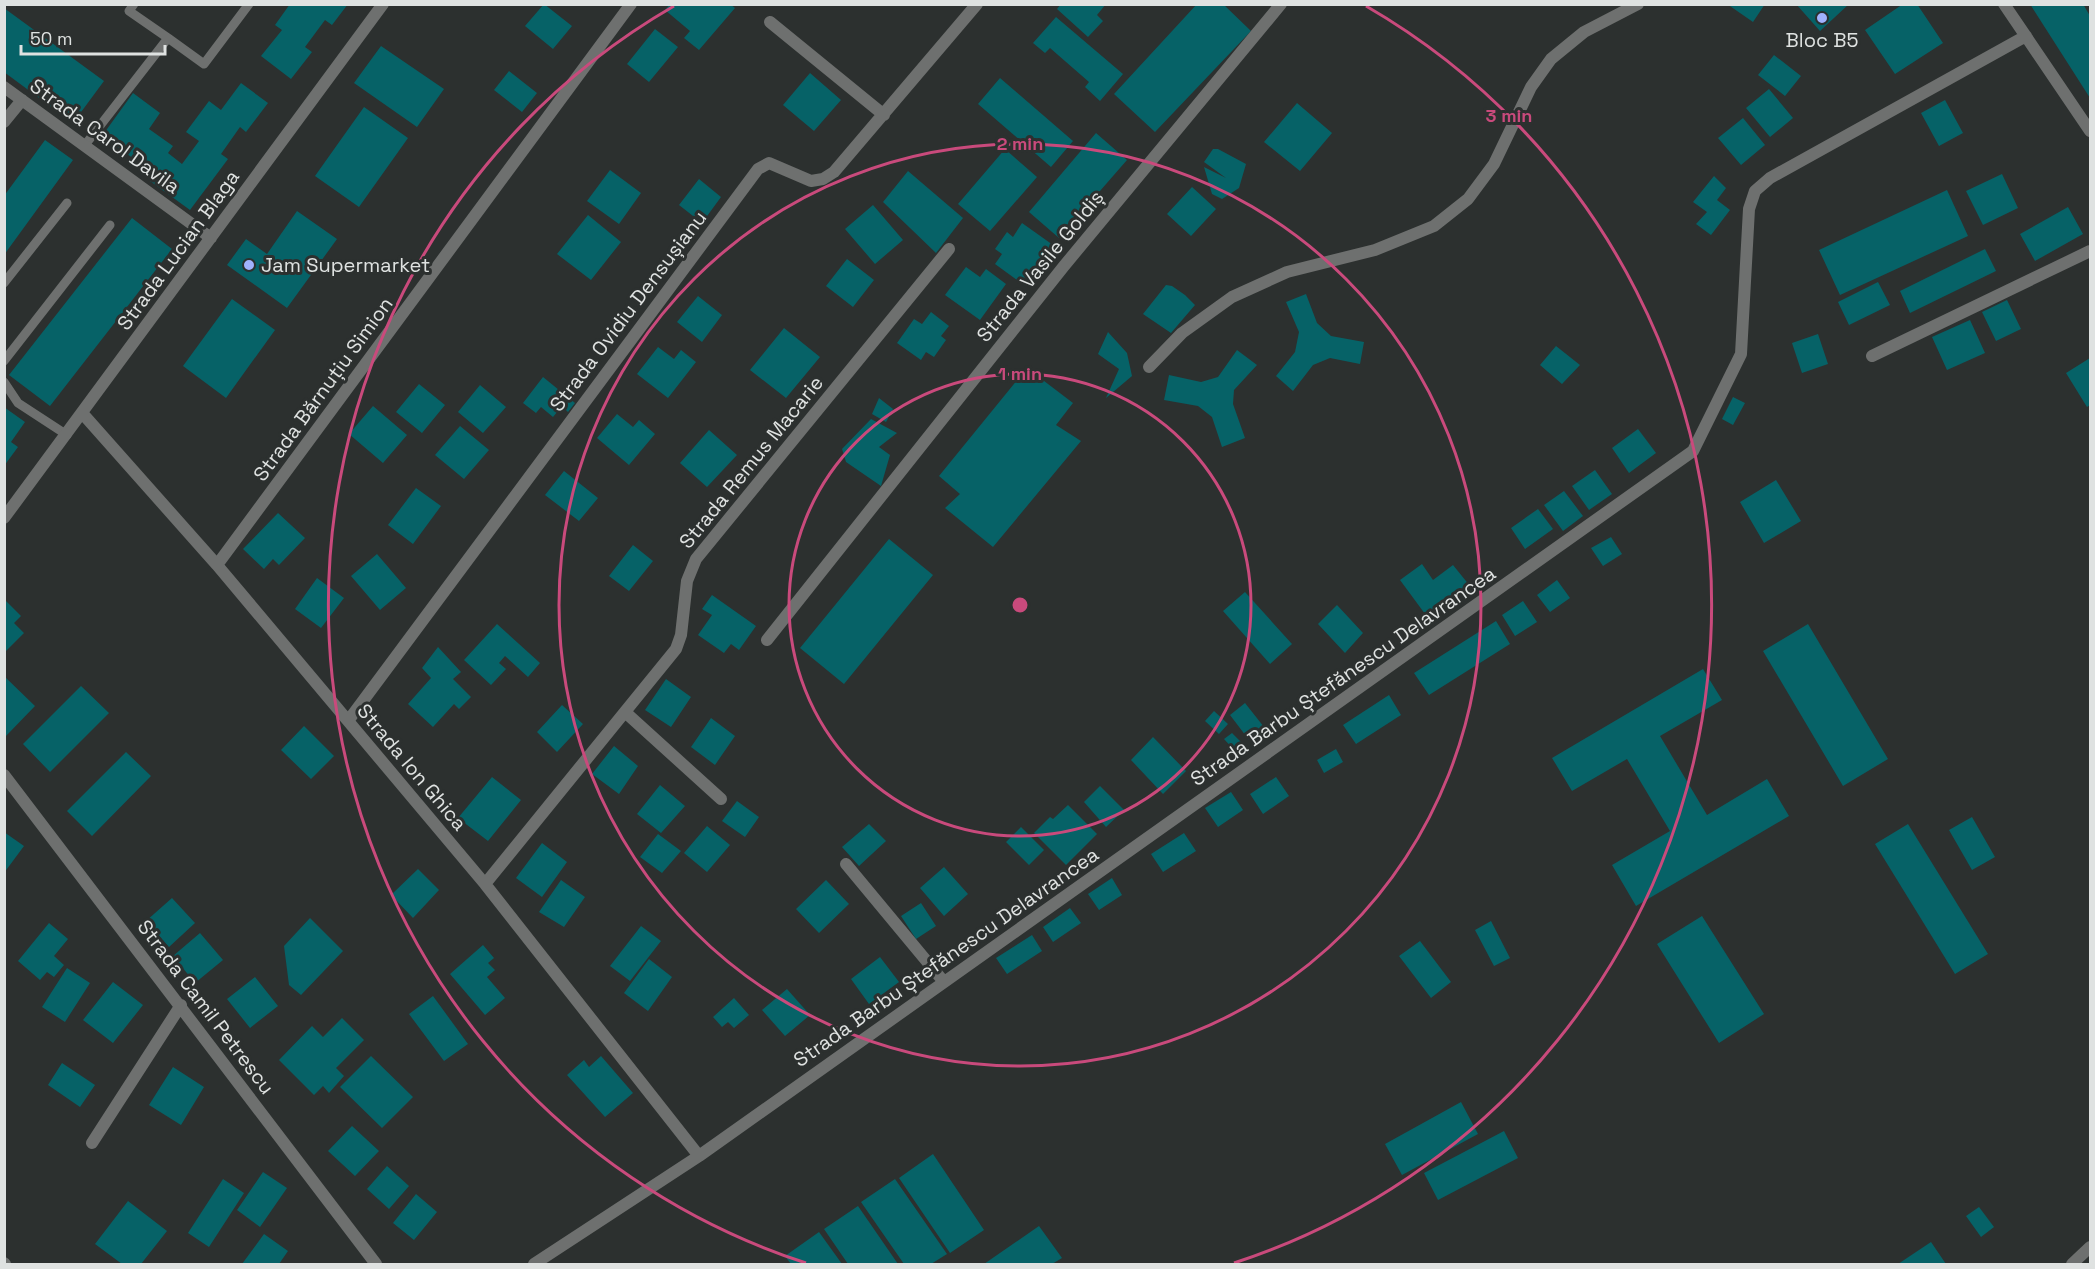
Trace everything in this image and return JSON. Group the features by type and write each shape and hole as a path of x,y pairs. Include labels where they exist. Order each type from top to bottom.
{"street":[{"name":"Strada Lucian Blaga","path":"4,518 83,414 383,4"},
{"name":"Strada Bărnuțiu Simion","path":"217,565 631,4"},
{"name":"Strada Ovidiu Densușianu","path":"348,721 758,169 769,164 811,181 823,179 834,172 977,4"},
{"name":"Strada Vasile Goldiș","path":"767,640 1071,257 1281,4"},
{"path":"1149,367 1182,333 1232,297 1287,272 1375,250 1434,226 1468,199 1494,164 1531,87 1551,59 1584,32 1638,4"},
{"path":"2004,4 2091,131"},
{"path":"770,22 884,115"},
{"name":"Strada Barbu Ștefănescu Delavrancea","path":"534,1264 699,1156 1693,451 1742,354 1749,209 1755,191 1770,178 2026,36"},
{"name":"Strada Carol Davila","path":"4,87 211,238"},
{"path":"4,122 22,100"},
{"name":"Strada Remus Macarie","path":"485,884 676,649 681,634 687,581 696,559 949,249"},
{"path":"1872,356 2091,251"},
{"name":"Strada Ion Ghica","path":"83,414 217,565 485,884 699,1156"},
{"path":"625,712 721,799"},
{"name":"Strada Camil Petrescu","path":"4,775 376,1264"},
{"path":"846,864 944,982"},
{"path":"92,1143 181,1005"},
{"path":"2072,1264 2091,1247"}],"lane":[{"path":"135,4 129,11 204,64 249,4"},
{"path":"85,145 168,38"},
{"path":"4,283 67,203"},
{"path":"4,361 110,225"},
{"path":"4,382 18,403 67,435"}],"building":[{"path":"290,4 348,4 332,25 325,20 305,47 312,52 291,79 261,56 282,30 275,25"},
{"path":"544,4 572,26 553,49 525,26"},
{"path":"670,4 730,4 735,8 699,50 684,38 690,31 665,10"},
{"path":"1061,4 1106,4 1097,15 1103,21 1088,37 1057,9"},
{"path":"1197,4 1223,4 1251,31 1155,132 1114,94"},
{"path":"1727,4 1765,4 1753,22"},
{"name":"Bloc B5","path":"1796,4 1849,4 1820,31"},
{"path":"1903,4 1917,4 1943,43 1895,74 1865,30"},
{"path":"2030,4 2083,4 2090,16 2090,98"},
{"path":"4,8 104,81 73,123 4,72"},
{"path":"1056,17 1123,74 1100,101 1085,87 1089,82 1050,48 1045,53 1033,43"},
{"path":"655,29 678,47 649,82 627,64"},
{"path":"381,46 444,89 417,127 354,83"},
{"path":"1774,55 1801,76 1785,96 1758,75"},
{"path":"509,71 537,93 522,112 494,90"},
{"path":"810,73 841,100 814,131 783,105"},
{"path":"1000,78 1073,141 1051,167 978,104"},
{"path":"241,83 268,103 246,132 240,127 221,154 228,159 190,210 150,181 155,174 102,136 133,93 160,113 149,129 173,146 168,153 182,164 199,141 186,132 209,101 221,110"},
{"path":"1769,89 1793,118 1770,137 1746,108"},
{"path":"1945,100 1963,133 1939,146 1921,113"},
{"path":"1297,103 1332,133 1300,171 1264,142"},
{"path":"364,107 408,138 359,207 315,176"},
{"path":"1743,118 1765,145 1741,165 1718,138"},
{"path":"1096,133 1127,160 1059,238 1029,212"},
{"path":"45,140 73,160 4,255 4,196"},
{"path":"1005,149 1037,177 990,231 958,204"},
{"path":"1213,149 1218,149 1246,164 1239,188 1222,199 1212,194 1204,167 1226,178 1204,162"},
{"path":"610,170 641,193 619,224 587,201"},
{"path":"908,171 963,218 936,253 883,202"},
{"path":"2002,174 2018,208 1983,225 1966,191"},
{"path":"1714,176 1726,188 1717,200 1730,210 1711,235 1696,224 1707,212 1693,202"},
{"path":"699,179 721,197 702,223 679,205"},
{"path":"1192,187 1216,209 1191,236 1167,214"},
{"path":"1947,190 1968,236 1840,295 1819,250"},
{"path":"873,205 903,240 875,264 845,229"},
{"path":"2068,207 2083,234 2035,261 2020,234"},
{"path":"297,211 337,239 287,308 227,265 246,239 267,254"},
{"path":"588,215 621,242 591,280 557,254"},
{"path":"132,218 172,249 50,406 9,375"},
{"path":"1022,223 1053,245 1025,286 995,264 1002,254 995,249 1007,232 1013,237"},
{"path":"1985,249 1996,271 1910,313 1900,291"},
{"path":"847,259 874,280 853,307 826,286"},
{"path":"966,267 980,277 986,269 1006,284 980,320 945,295"},
{"path":"1878,282 1890,305 1849,325 1838,302"},
{"path":"1166,285 1172,286 1195,305 1171,333 1143,314"},
{"path":"1306,294 1317,323 1331,336 1364,342 1360,364 1330,358 1313,365 1293,391 1276,376 1295,352 1299,332 1286,302"},
{"path":"698,296 722,315 702,342 677,322"},
{"path":"232,299 275,330 226,398 183,366"},
{"path":"2007,300 2021,329 1996,341 1982,312"},
{"path":"931,312 949,326 941,336 946,340 934,357 926,352 921,360 897,343 914,319 922,324"},
{"path":"1970,320 1985,353 1947,370 1932,337"},
{"path":"784,328 820,357 786,398 750,370"},
{"path":"1108,332 1127,353 1132,376 1106,398 1119,369 1098,354"},
{"path":"1818,334 1828,364 1802,373 1792,343"},
{"path":"1556,346 1580,365 1562,384 1540,365"},
{"path":"658,347 674,359 681,350 696,362 668,398 637,374"},
{"path":"1237,350 1257,365 1234,390 1233,404 1245,438 1222,447 1212,417 1198,406 1164,400 1169,375 1201,382 1218,377"},
{"path":"2090,358 2090,405 2087,407 2066,373"},
{"path":"1027,368 1073,403 1056,425 1081,441 993,547 945,508 960,494 939,476"},
{"path":"543,377 575,403 568,412 562,406 553,417 541,407 536,413 523,403"},
{"path":"419,384 445,405 422,433 396,412"},
{"path":"480,385 506,407 483,433 458,412"},
{"path":"1733,397 1745,403 1733,425 1722,419"},
{"path":"879,398 893,409 886,422 872,414"},
{"path":"373,406 407,435 383,463 349,434"},
{"path":"4,407 25,422 11,442 18,447 4,466"},
{"path":"617,414 633,427 639,420 655,434 629,465 597,438"},
{"path":"871,419 897,433 879,447 890,455 881,486 846,462 842,449"},
{"path":"460,426 489,450 464,479 435,455"},
{"path":"1638,429 1656,453 1629,473 1612,448"},
{"path":"709,430 737,455 707,487 680,463"},
{"path":"1595,470 1612,494 1589,510 1572,486"},
{"path":"564,471 598,498 579,521 545,495"},
{"path":"1776,480 1801,521 1764,543 1740,502"},
{"path":"416,488 441,506 413,544 388,525"},
{"path":"1564,491 1583,516 1563,531 1544,505"},
{"path":"1538,509 1553,529 1525,549 1511,528"},
{"path":"278,513 305,538 279,565 273,559 264,569 243,549"},
{"path":"1611,537 1622,554 1603,566 1591,548"},
{"path":"889,539 933,575 844,684 800,648"},
{"path":"633,545 653,561 629,591 609,576"},
{"path":"377,554 406,588 380,610 351,576"},
{"path":"1422,564 1433,580 1453,565 1470,586 1428,618 1400,580"},
{"path":"317,578 344,598 321,628 295,609"},
{"path":"1557,580 1570,598 1550,612 1537,595"},
{"path":"1245,592 1292,644 1270,664 1223,611"},
{"path":"712,595 756,626 739,650 731,644 724,653 698,635 712,615 702,609"},
{"path":"4,599 21,616 14,623 24,633 4,653"},
{"path":"1523,601 1537,622 1515,636 1502,615"},
{"path":"1337,605 1363,633 1345,653 1318,624"},
{"path":"1496,621 1510,644 1429,695 1414,673"},
{"path":"497,624 540,663 528,677 505,656 499,663 506,669 491,685 464,660"},
{"path":"1808,624 1888,759 1843,786 1763,651"},
{"path":"438,647 461,672 453,679 471,697 459,709 454,704 433,727 408,704 431,678 422,668"},
{"path":"1703,669 1722,700 1660,736 1707,815 1767,779 1789,816 1636,906 1612,865 1670,831 1627,759 1572,791 1552,758"},
{"path":"4,676 35,706 6,736 4,734"},
{"path":"666,679 691,697 671,727 645,710"},
{"path":"81,686 109,713 50,772 23,744"},
{"path":"1389,695 1401,715 1356,744 1343,725"},
{"path":"1245,703 1264,727 1249,740 1230,715"},
{"path":"562,705 583,724 557,752 537,732"},
{"path":"1214,711 1228,724 1219,734 1205,721"},
{"path":"711,718 735,736 715,765 691,747"},
{"path":"304,726 334,756 311,779 281,750"},
{"path":"1232,733 1243,744 1235,751 1224,739"},
{"path":"1153,737 1186,771 1163,794 1131,760"},
{"path":"614,746 638,766 619,794 592,774"},
{"path":"1336,749 1343,762 1324,773 1317,760"},
{"path":"126,752 151,776 92,836 67,811"},
{"path":"492,777 521,800 488,841 458,818"},
{"path":"1276,777 1289,796 1263,814 1250,794"},
{"path":"660,785 685,806 661,833 637,814"},
{"path":"1100,786 1124,810 1106,827 1084,802"},
{"path":"1231,792 1243,810 1218,827 1205,808"},
{"path":"737,801 759,817 745,837 722,821"},
{"path":"1068,805 1097,834 1066,865 1034,833 1050,817 1053,819"},
{"path":"1972,817 1995,857 1972,870 1949,830"},
{"path":"869,824 886,841 859,866 842,847"},
{"path":"1908,824 1988,954 1955,974 1875,844"},
{"path":"707,826 730,845 707,872 684,853"},
{"path":"1021,827 1044,850 1029,865 1006,842"},
{"path":"4,832 24,846 4,873"},
{"path":"1184,833 1196,851 1163,872 1151,854"},
{"path":"658,834 681,851 662,873 640,857"},
{"path":"542,843 567,862 542,897 516,878"},
{"path":"944,867 968,894 944,916 920,888"},
{"path":"418,869 439,890 413,918 391,895"},
{"path":"1112,878 1122,895 1099,910 1088,894"},
{"path":"561,880 585,897 564,927 539,912"},
{"path":"826,880 849,904 819,933 796,909"},
{"path":"172,898 195,923 169,947 146,921"},
{"path":"921,903 936,926 916,939 901,916"},
{"path":"1070,908 1081,923 1053,942 1043,927"},
{"path":"1702,916 1764,1014 1719,1043 1657,944"},
{"path":"310,918 343,951 301,995 289,985 284,946"},
{"path":"1491,921 1510,958 1494,966 1475,930"},
{"path":"49,923 68,939 54,956 64,965 54,977 47,972 40,980 18,961"},
{"path":"641,926 661,941 630,981 610,966"},
{"path":"200,933 223,960 195,983 173,956"},
{"path":"1032,935 1042,951 1007,974 996,958"},
{"path":"1420,941 1451,982 1431,998 1399,956"},
{"path":"483,945 494,958 488,963 495,970 487,977 505,998 485,1015 450,974"},
{"path":"880,957 899,982 869,1004 851,979"},
{"path":"649,959 672,977 648,1011 624,993"},
{"path":"67,968 90,983 65,1022 42,1007"},
{"path":"255,977 278,1006 250,1028 227,999"},
{"path":"113,982 143,1005 113,1043 83,1020"},
{"path":"787,989 810,1015 785,1036 762,1010"},
{"path":"433,996 468,1044 444,1061 409,1014"},
{"path":"734,998 749,1015 734,1028 728,1022 722,1027 713,1017"},
{"path":"342,1018 364,1040 336,1068 344,1076 329,1093 323,1086 314,1095 279,1060 312,1026 323,1037"},
{"path":"371,1056 413,1097 382,1128 340,1087"},
{"path":"601,1056 633,1093 605,1117 567,1075 584,1060 589,1067"},
{"path":"62,1063 95,1085 80,1107 48,1085"},
{"path":"173,1067 204,1087 181,1125 149,1105"},
{"path":"1461,1102 1478,1134 1402,1175 1385,1144"},
{"path":"352,1126 379,1151 355,1176 328,1151"},
{"path":"1504,1131 1518,1158 1438,1200 1424,1173"},
{"path":"933,1154 984,1230 950,1253 899,1178"},
{"path":"387,1166 409,1186 389,1209 367,1189"},
{"path":"263,1172 287,1188 260,1227 237,1210"},
{"path":"223,1179 244,1193 209,1247 188,1233"},
{"path":"895,1179 947,1254 931,1264 904,1264 861,1202"},
{"path":"416,1194 437,1212 414,1240 393,1223"},
{"path":"128,1201 167,1231 141,1264 122,1264 95,1244"},
{"path":"858,1206 898,1264 848,1264 824,1229"},
{"path":"1979,1207 1994,1227 1981,1237 1966,1216"},
{"path":"1039,1226 1062,1258 1052,1264 984,1264"},
{"path":"819,1232 842,1264 791,1264 785,1256"},
{"path":"264,1234 288,1251 279,1264 242,1264"},
{"path":"1931,1242 1946,1264 1898,1264"}],"place":[{"name":"Bloc B5","path":"1822,18"},
{"name":"Jam Supermarket","path":"249,265"}]}
